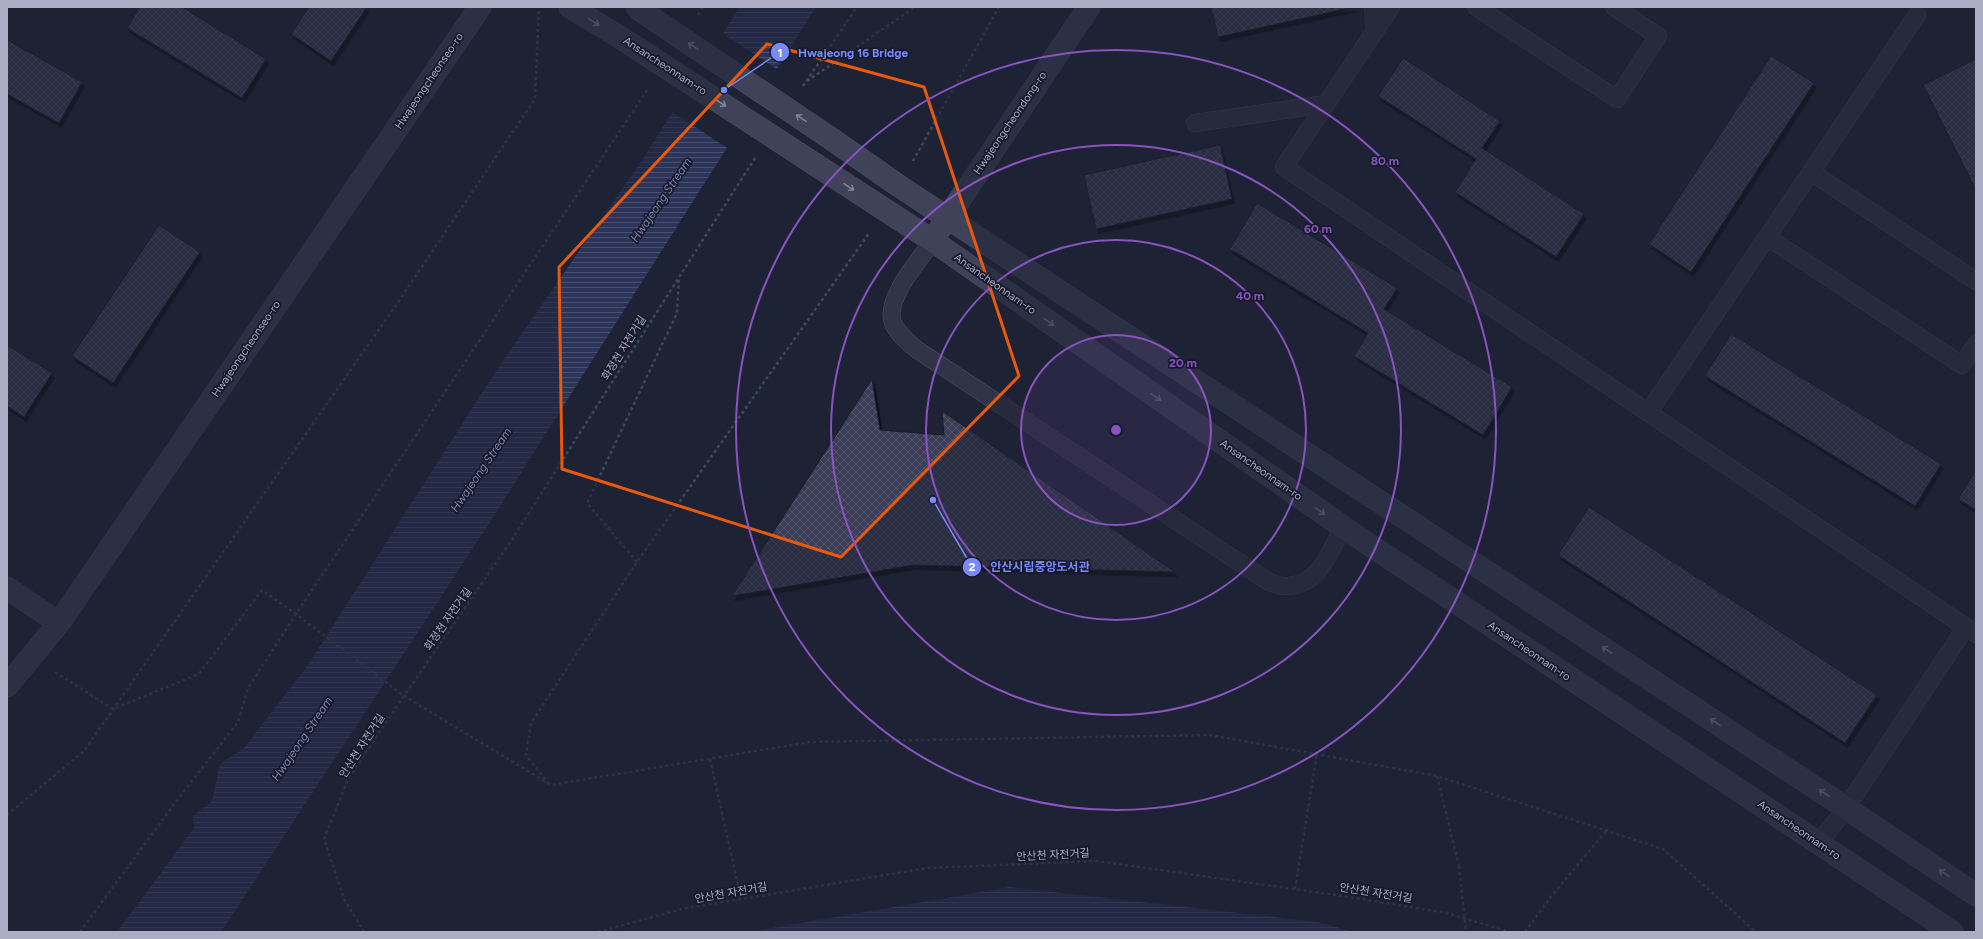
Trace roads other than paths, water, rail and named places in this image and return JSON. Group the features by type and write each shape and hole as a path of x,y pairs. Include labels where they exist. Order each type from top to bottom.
{"street":[{"name":"Hwajeongcheonseo-ro","path":"7,686 59,623 480,7"},
{"name":"Ansancheonnam-ro","path":"570,7 618,36 933,241 1343,527 1952,932"},
{"path":"636,7 899,186 1976,895"},
{"name":"Hwajeongcheondong-ro","path":"933,241 947,217 1089,7"},
{"path":"7,588 59,623"}],"lane":[{"path":"1373,7 1375,32"},
{"path":"1391,7 1284,167 1971,631 1846,808 1819,843"},
{"path":"1476,7 1617,99 1658,36 1614,7"},
{"path":"1648,413 1917,15"},
{"path":"1195,123 1326,104"},
{"path":"1811,172 1976,281"},
{"path":"1767,237 1962,365 1976,344"},
{"path":"933,241 899,290 892,306 893,322 901,335 916,349 1269,582 1284,586 1298,584 1314,576 1323,565 1343,527"}],"water":[{"name":"Hwajeong Stream","path":"740,7 816,7 490,522 221,932 117,932 194,828 193,816 212,801 220,764 244,748 306,668 496,371 638,166"},
{"path":"1010,887 1318,922 1354,932 749,932"}],"place":[{"name":"Hwajeong 16 Bridge","path":"724,90"},
{"name":"안산시립중앙도서관","path":"933,500"}]}
